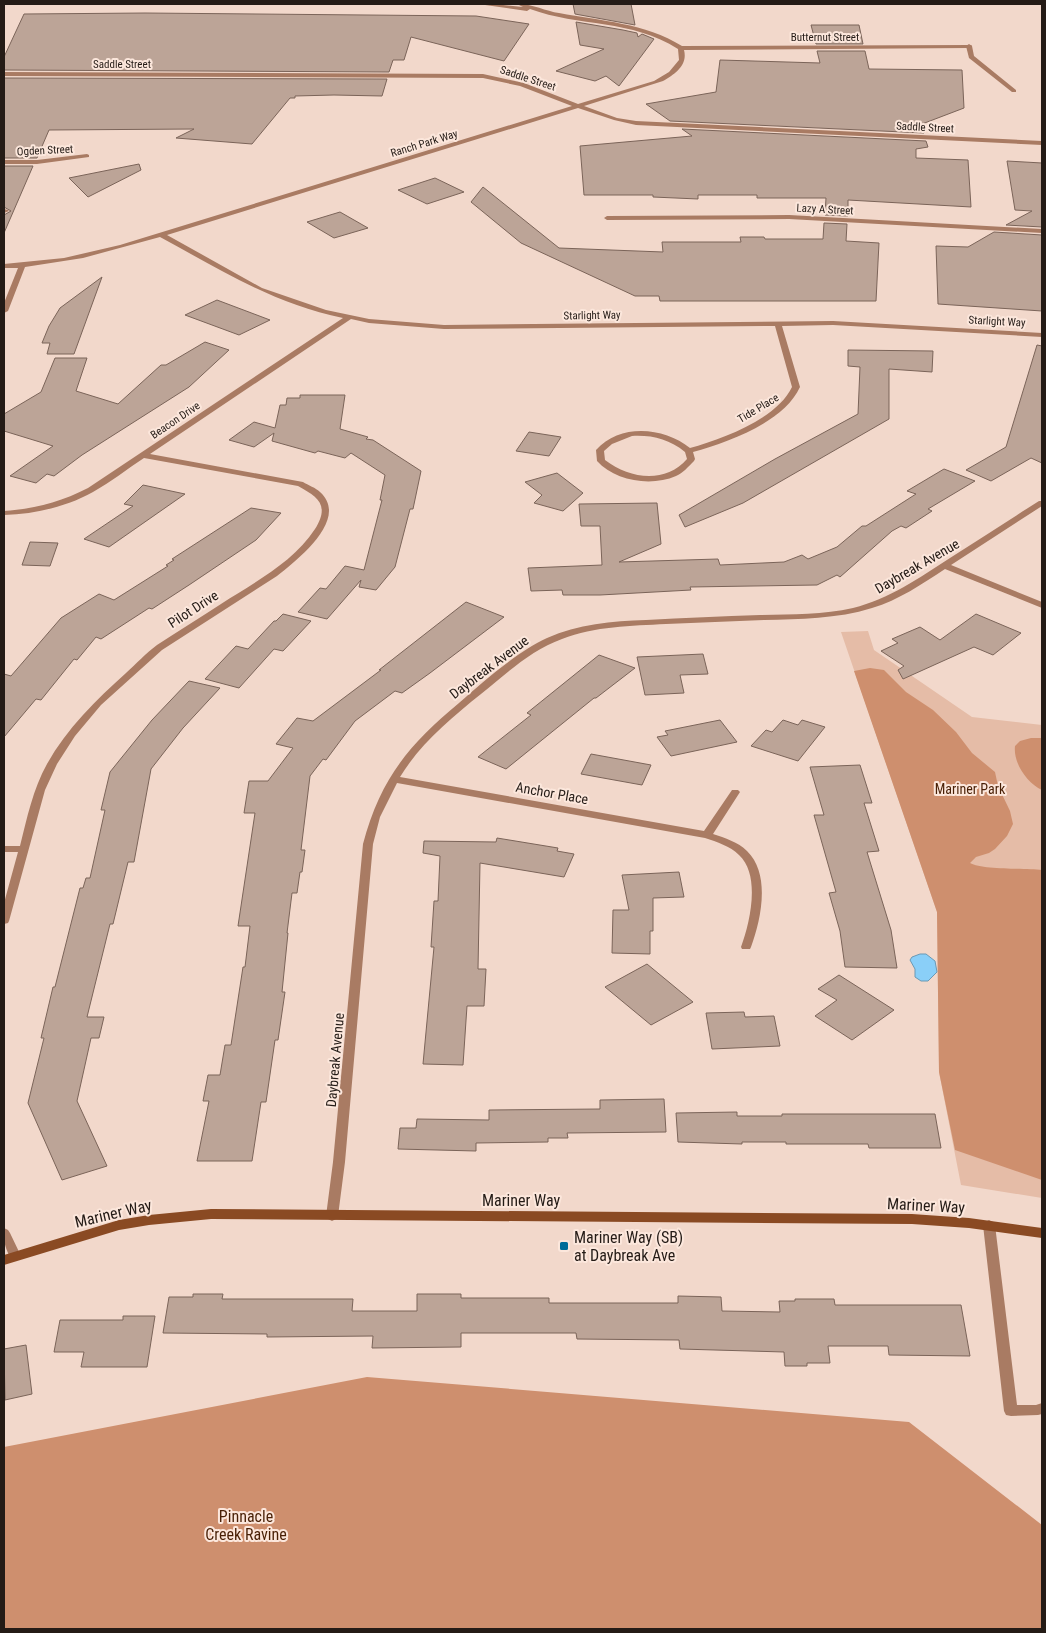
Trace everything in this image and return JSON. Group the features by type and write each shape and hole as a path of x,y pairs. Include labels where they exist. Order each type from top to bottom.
{"main road":[{"name":"Mariner Way","path":"9,1258 119,1225 211,1214 802,1217 936,1220 1042,1233"}],"street":[{"path":"481,4 552,13 644,31 669,40 681,48"},
{"path":"520,4 552,13"},
{"name":"Butternut Street","path":"681,48 969,46 971,57 1014,91"},
{"name":"Ranch Park Way","path":"4,266 22,266 84,257 579,106 668,76 679,65 682,55 681,48"},
{"name":"Saddle Street","path":"4,74 483,76 514,83 616,119 646,124 1042,143"},
{"name":"Ogden Street","path":"4,162 37,162 87,156"},
{"name":"Lazy A Street","path":"607,218 789,217 1042,231"},
{"name":"Starlight Way","path":"161,234 260,288 299,304 348,318 399,324 461,327 841,323 1042,335"},
{"path":"4,311 22,266"},
{"name":"Beacon Drive","path":"4,513 34,511 71,501 92,490 348,318"},
{"name":"Tide Place","path":"689,450 730,438 779,409 791,399 795,392 795,381 778,323"},
{"path":"630,435 656,435 670,438 689,450 690,459 686,467 677,473 657,477 634,477 620,474 608,468 601,461 600,450 616,438 630,435"},
{"name":"Pilot Drive","path":"4,922 40,790 52,764 71,734 98,703 159,648 291,561 318,532 325,516 325,502 322,496 300,484 142,455"},
{"name":"Daybreak Avenue","path":"332,1216 339,1162 368,844 375,813 393,779 412,752 436,726 524,656 548,640 590,628 617,624 847,613 884,602 946,566 1042,503"},
{"path":"946,566 1042,604"},
{"name":"Anchor Place","path":"393,779 707,835 724,841 739,849 747,856 751,864 758,900 752,930 746,946"},
{"path":"707,835 735,792"},
{"path":"4,849 24,849"},
{"path":"989,1225 1011,1411 1038,1410 1042,1408"},
{"path":"4,1233 9,1258"}],"green space":[{"name":"Mariner Park","path":"868,631 874,650 972,717 1042,725 1042,1198 961,1185 939,1072 937,912 841,632"},
{"name":"Mariner Park","path":"870,668 884,670 906,692 933,710 956,732 972,753 995,772 998,786 1010,811 1013,824 1007,836 995,849 976,857 970,863 994,868 1042,870 1042,1180 955,1150 939,1072 937,912 854,671"},
{"path":"1042,738 1042,790 1031,783 1022,772 1016,759 1015,746 1020,741"},
{"name":"Pinnacle Creek Ravine","path":"367,1377 909,1422 1042,1525 1042,1629 4,1629 4,1447"}],"water":[{"path":"926,954 935,961 937,972 928,981 921,981 915,977 915,969 910,960 912,957"}],"building":[{"path":"573,4 631,4 635,25 575,14"},
{"path":"145,13 476,16 529,24 504,61 411,37 404,60 393,60 389,72 4,70 4,57 24,14"},
{"path":"576,22 637,33 638,37 642,34 654,39 619,86 606,76 595,81 556,71 604,49 580,45"},
{"path":"811,25 859,25 863,44 816,44"},
{"path":"817,51 865,51 869,69 962,70 964,108 922,124 924,133 670,121 646,104 716,92 720,60 820,63"},
{"path":"4,78 387,79 382,96 334,95 295,96 295,98 290,98 252,144 176,138 194,129 49,130 37,158 4,158"},
{"path":"682,129 926,141 928,147 916,149 916,158 968,160 971,207 848,200 848,216 825,215 826,198 757,198 757,195 698,195 698,199 653,197 653,195 584,195 580,146 692,136"},
{"path":"1007,161 1042,163 1042,227 1006,225 1032,211 1015,210"},
{"path":"139,164 141,170 88,197 69,178"},
{"path":"4,166 33,166 4,233 4,215 11,211 4,207"},
{"path":"435,178 464,192 427,204 398,190"},
{"path":"483,187 559,248 663,252 662,242 741,242 740,237 823,239 824,223 847,224 846,241 879,243 876,301 660,301 659,296 635,296 521,243 471,202"},
{"path":"340,212 368,228 334,238 307,222"},
{"path":"994,232 1042,235 1042,311 938,304 936,246 968,247"},
{"path":"102,277 74,354 47,354 50,343 42,343 49,326 60,308"},
{"path":"217,300 270,320 239,335 185,315"},
{"path":"205,342 229,350 189,387 82,455 54,476 47,474 36,483 10,476 53,446 4,431 4,414 41,392 55,358 87,358 76,391 118,404 161,365 166,365"},
{"path":"1037,345 1042,346 1042,463 1031,458 991,481 966,470 1006,447"},
{"path":"848,350 933,351 932,372 889,369 889,419 743,503 685,527 679,515 775,459 858,414 860,367 848,366"},
{"path":"300,395 345,395 340,429 368,437 366,439 373,440 421,471 413,509 410,509 395,567 376,590 359,587 361,580 327,619 298,612 320,588 326,589 345,566 364,570 382,500 380,500 385,475 351,453 345,458 318,451 315,453 272,441 274,433 254,447 229,440 254,422 275,428 280,405 286,405 287,398 300,398"},
{"path":"529,432 561,437 549,456 516,451"},
{"path":"944,469 975,481 928,509 932,511 906,528 901,526 892,531 840,577 837,575 817,585 690,587 691,590 600,595 563,595 562,590 531,591 528,568 602,565 600,526 581,526 579,504 657,503 661,544 619,562 718,559 720,565 784,562 802,555 808,559 837,547 862,526 866,526 916,494 907,491"},
{"path":"557,473 583,493 563,511 534,503 542,495 525,482"},
{"path":"143,485 185,494 109,547 84,539 133,506 124,504"},
{"path":"251,508 281,513 256,540 189,585 101,639 96,637 77,660 74,659 41,700 36,699 4,737 4,674 11,676 61,618 99,594 114,600 168,566 166,565 174,560 172,559"},
{"path":"30,542 58,543 50,566 22,565"},
{"path":"466,602 504,617 402,693 395,691 355,721 326,760 323,759 310,776 301,850 305,850 302,872 300,872 297,893 292,893 287,933 282,992 285,992 278,1040 275,1040 266,1102 261,1102 252,1161 197,1161 209,1101 203,1101 208,1075 220,1075 225,1045 231,1045 243,967 245,967 250,926 238,926 255,813 244,813 249,781 268,781 293,748 276,744 297,718 313,721"},
{"path":"283,614 311,621 283,651 274,649 239,688 205,679 236,646 248,649"},
{"path":"976,614 1021,633 993,655 974,647 903,679 898,670 904,666 881,651 898,643 892,639 920,627 940,640"},
{"path":"703,654 708,674 680,675 684,693 645,695 637,657"},
{"path":"599,655 635,668 594,698 506,769 478,757 531,715 527,713"},
{"path":"189,681 220,688 183,728 151,769 134,862 128,862 113,924 110,924 87,1017 104,1017 99,1038 91,1038 77,1101 107,1166 62,1180 28,1103 44,1038 41,1038 53,987 55,987 80,888 83,888 86,878 90,878 105,810 101,810 110,772 152,720"},
{"path":"720,720 737,742 671,756 657,737 668,735 665,731"},
{"path":"783,720 798,725 802,720 825,727 798,761 751,746 766,730 772,732"},
{"path":"591,754 651,765 642,785 581,774"},
{"path":"860,765 872,803 864,803 879,851 867,852 891,930 897,968 845,967 840,931 829,893 836,892 814,815 824,815 810,767"},
{"path":"497,838 558,848 557,851 574,854 564,877 480,863 478,969 486,969 484,1006 467,1006 463,1065 423,1064 434,947 431,947 434,901 438,901 440,856 423,853 424,841 496,842"},
{"path":"679,872 684,897 653,898 653,931 650,931 650,954 612,953 613,910 629,910 622,875"},
{"path":"647,964 693,1002 651,1025 605,987"},
{"path":"839,975 894,1010 852,1040 815,1016 837,1000 818,989"},
{"path":"744,1012 745,1017 774,1016 780,1046 712,1049 706,1013"},
{"path":"664,1099 666,1132 567,1133 568,1138 548,1138 548,1142 476,1143 476,1151 398,1149 400,1128 416,1128 417,1119 489,1120 489,1110 600,1109 600,1100"},
{"path":"737,1112 737,1116 782,1116 782,1114 935,1114 941,1148 869,1148 868,1144 786,1144 786,1142 742,1142 742,1144 678,1142 676,1113"},
{"path":"193,1294 223,1294 222,1299 353,1299 352,1311 417,1311 417,1294 461,1294 461,1298 549,1298 549,1303 678,1303 678,1296 721,1297 722,1311 780,1312 779,1301 795,1301 795,1299 834,1299 835,1305 961,1305 970,1356 889,1355 888,1346 828,1346 830,1363 807,1363 807,1366 785,1366 784,1352 680,1349 679,1340 577,1339 576,1333 461,1333 461,1347 372,1348 373,1336 267,1337 267,1334 163,1333 169,1297 193,1297"},
{"path":"123,1316 155,1316 147,1367 81,1367 84,1352 54,1352 60,1320 123,1320"},
{"path":"26,1345 32,1394 5,1400 4,1349"}],"place":[{"name":"Mariner Way (SB) at Daybreak Ave","path":"564,1246"}]}
